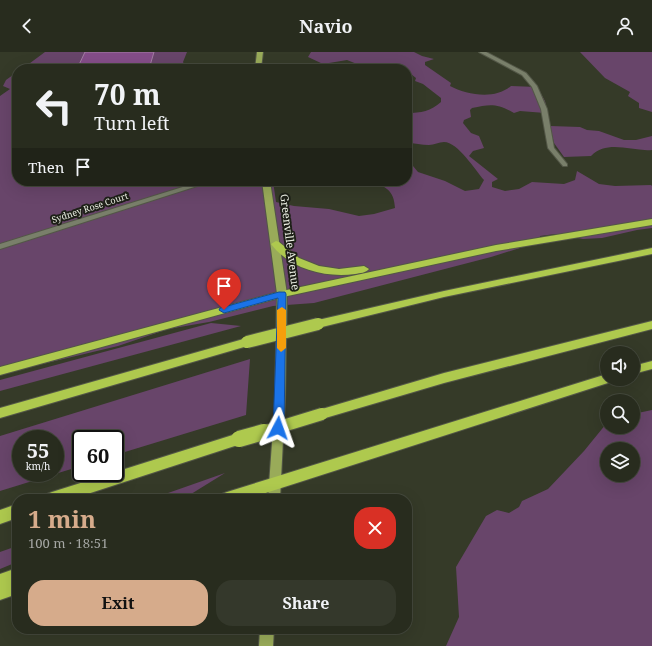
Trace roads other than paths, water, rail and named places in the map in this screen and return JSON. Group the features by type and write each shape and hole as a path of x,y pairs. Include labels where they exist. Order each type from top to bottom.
{"highway":[{"path":"0,371 282,294 528,242 652,222"},
{"path":"276,244 288,256 304,265 317,270 333,272 350,271 404,261 442,260"},
{"path":"0,413 247,342 318,324 444,294 652,251"},
{"path":"68,494 239,439 444,378 652,325"},
{"path":"640,368 652,364"},
{"path":"241,494 275,482 387,449 600,381"},
{"path":"0,517 12,513"},
{"path":"0,582 12,578"},
{"path":"0,592 12,588"}],"main road":[{"path":"259,64 260,52"},
{"name":"Greenville Avenue","path":"267,186 282,294 280,401 274,494"},
{"path":"266,646 267,634"}],"street":[{"path":"482,52 524,74 535,87 544,109 551,148 565,165"},
{"name":"Sydney Rose Court","path":"0,247 193,186"}]}
